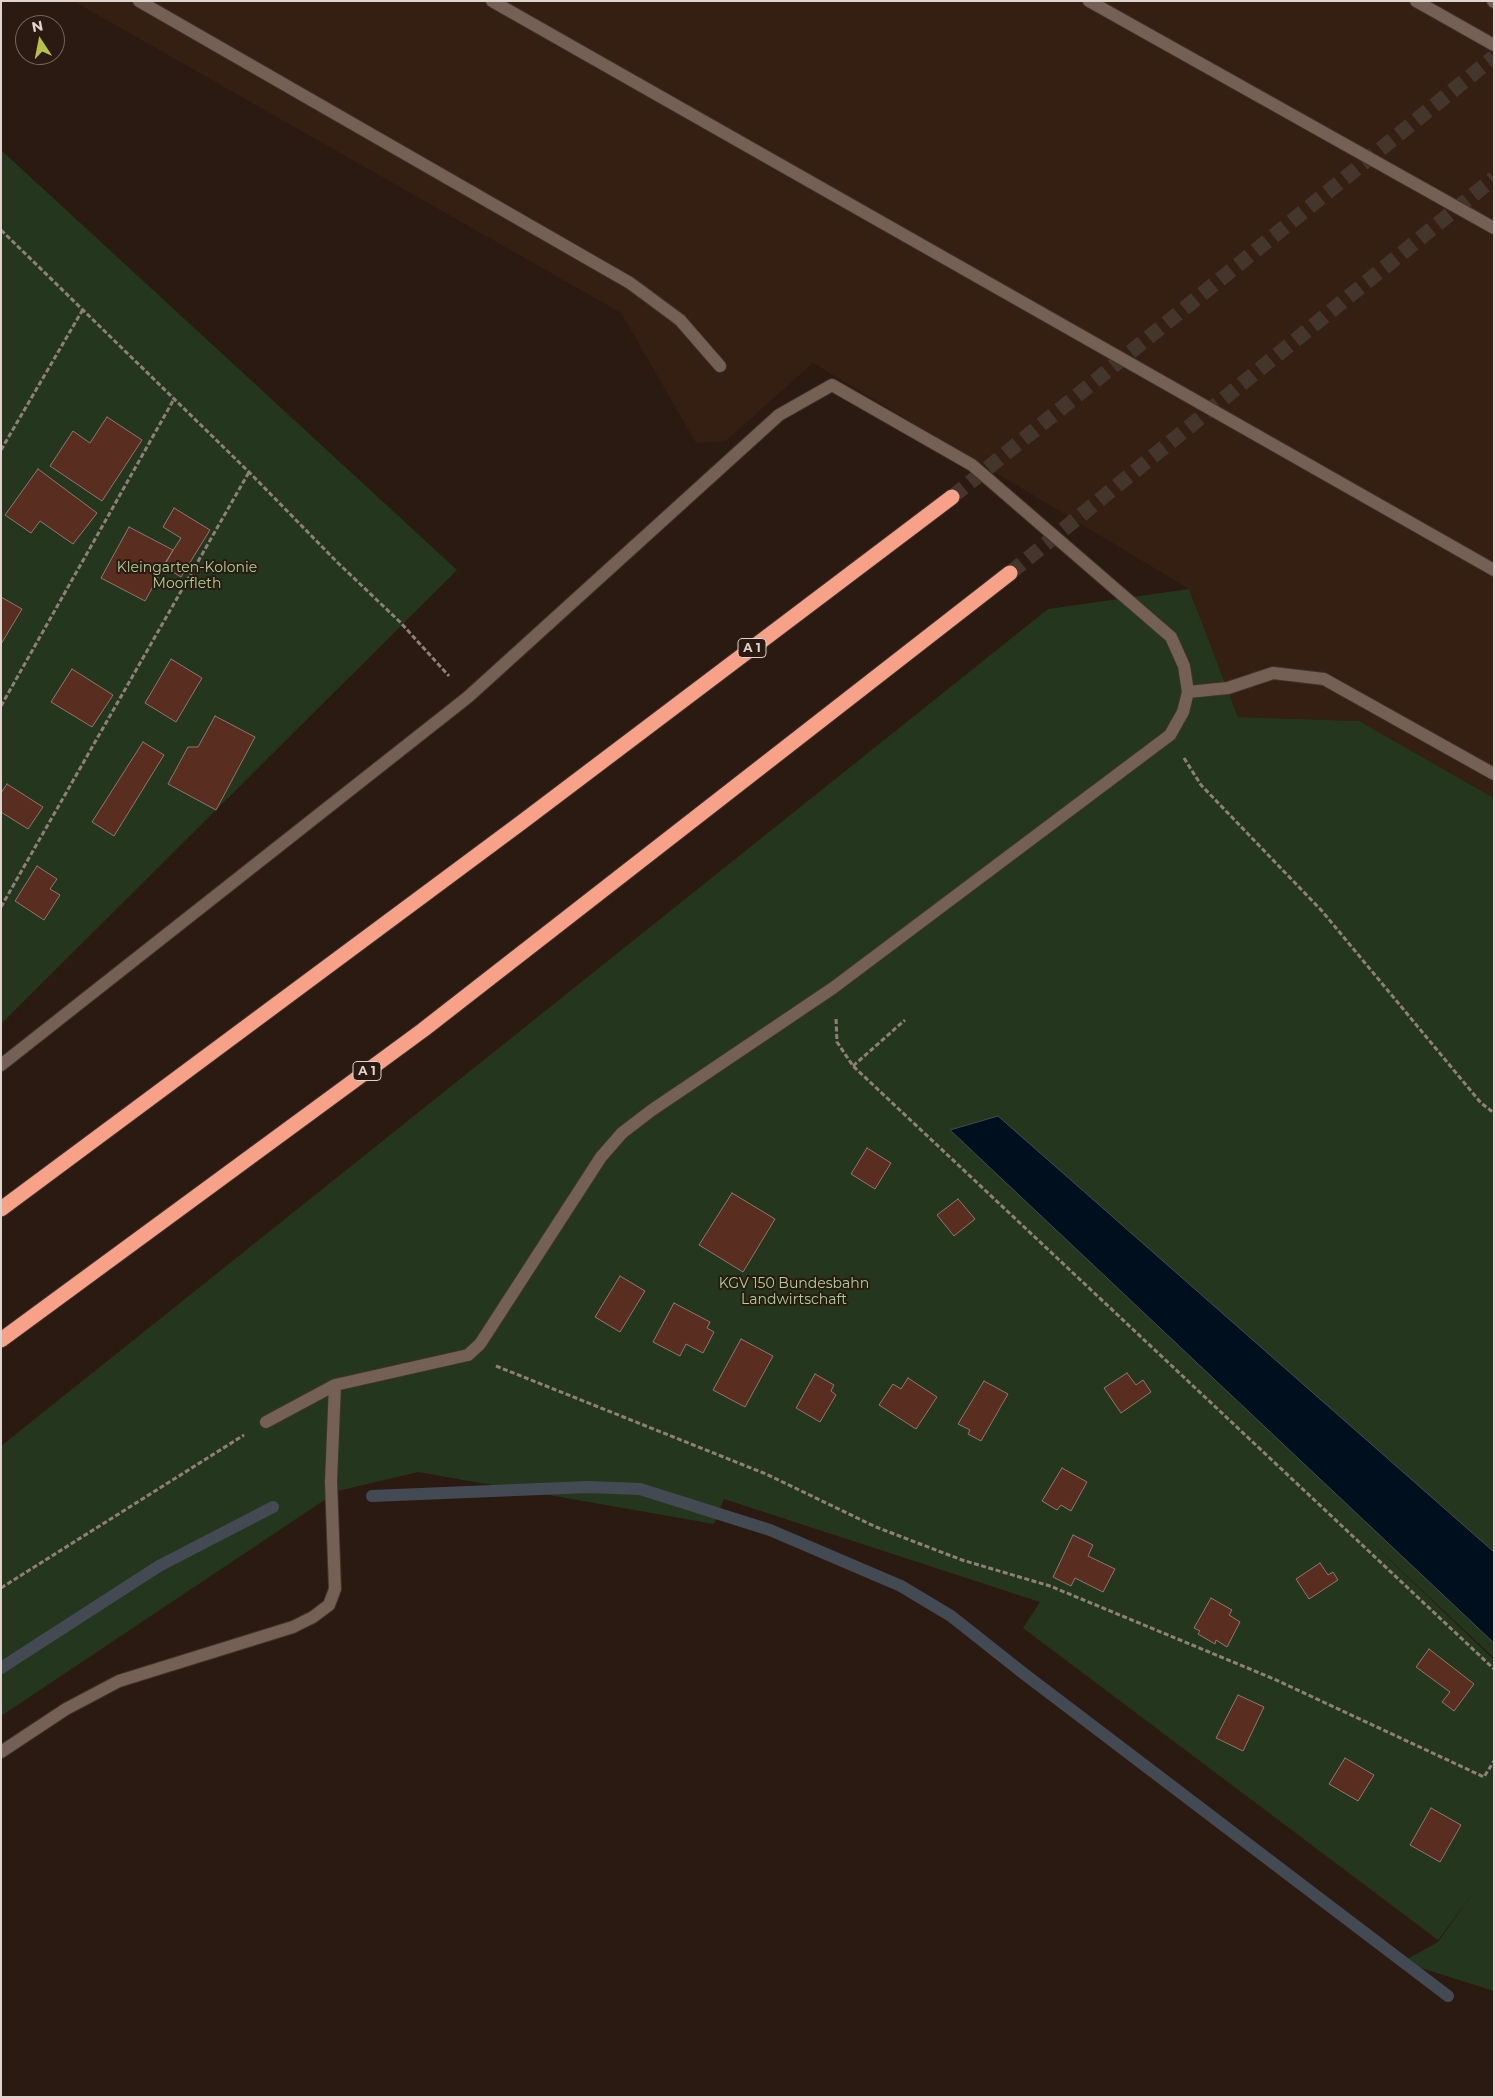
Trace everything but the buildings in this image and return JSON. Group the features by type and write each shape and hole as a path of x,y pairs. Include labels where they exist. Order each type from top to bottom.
{"highway":[{"name":"A 1","path":"1,1209 522,822 952,497"},
{"name":"A 1","path":"1,1340 423,1030 1010,573"}],"lane":[{"path":"139,1 630,283 680,320 720,366"},
{"path":"492,1 1494,570"},
{"path":"1089,1 1494,228"},
{"path":"1416,1 1494,45"},
{"path":"1,1065 468,697 779,415 832,385 972,465 1171,637 1184,666 1188,692 1183,712 1170,735 833,988 652,1110 622,1133 601,1157 480,1344 468,1355 335,1385 266,1422"},
{"path":"1188,692 1228,688 1272,673 1324,679 1494,774"},
{"path":"1,1752 66,1709 119,1681 293,1626 312,1617 329,1605 335,1589 330,1482 335,1385"}],"path":[{"path":"1,230 400,622 468,697"},
{"path":"1,450 82,311"},
{"path":"1,706 174,399"},
{"path":"1,907 249,472"},
{"path":"1170,735 1201,785 1322,911 1481,1103 1494,1113"},
{"path":"833,988 837,1042 853,1066 1494,1669"},
{"path":"853,1066 906,1020"},
{"path":"468,1355 766,1474 876,1527 962,1560 1050,1586 1274,1680 1484,1777 1494,1761"},
{"path":"1,1588 266,1422"}],"shaded area":[{"path":"73,1 1494,1 1494,798 1359,721 1238,717 1189,589 813,363 726,441 696,443 621,313"}],"green space":[{"name":"Kleingarten-Kolonie Moorfleth","path":"1,150 457,570 1,1024"},
{"name":"KGV 150 Bundesbahn Landwirtschaft","path":"1189,589 1238,717 1359,721 1494,798 1494,1658 1354,1526 1494,1660 1494,1991 1402,1962 1438,1942 1473,1893 1438,1940 1023,1628 1040,1602 724,1499 714,1524 418,1472 338,1491 1,1716 1,1446 1048,609"}],"water":[{"path":"998,1116 1494,1552 1494,1643 950,1130"}],"waterway":[{"path":"372,1496 588,1487 640,1489 770,1530 901,1586 951,1616 1023,1673 1448,1996"},
{"path":"1,1668 159,1566 273,1507"}],"tunnel":[{"path":"952,497 1494,57"},
{"path":"1010,573 1494,178"}]}
